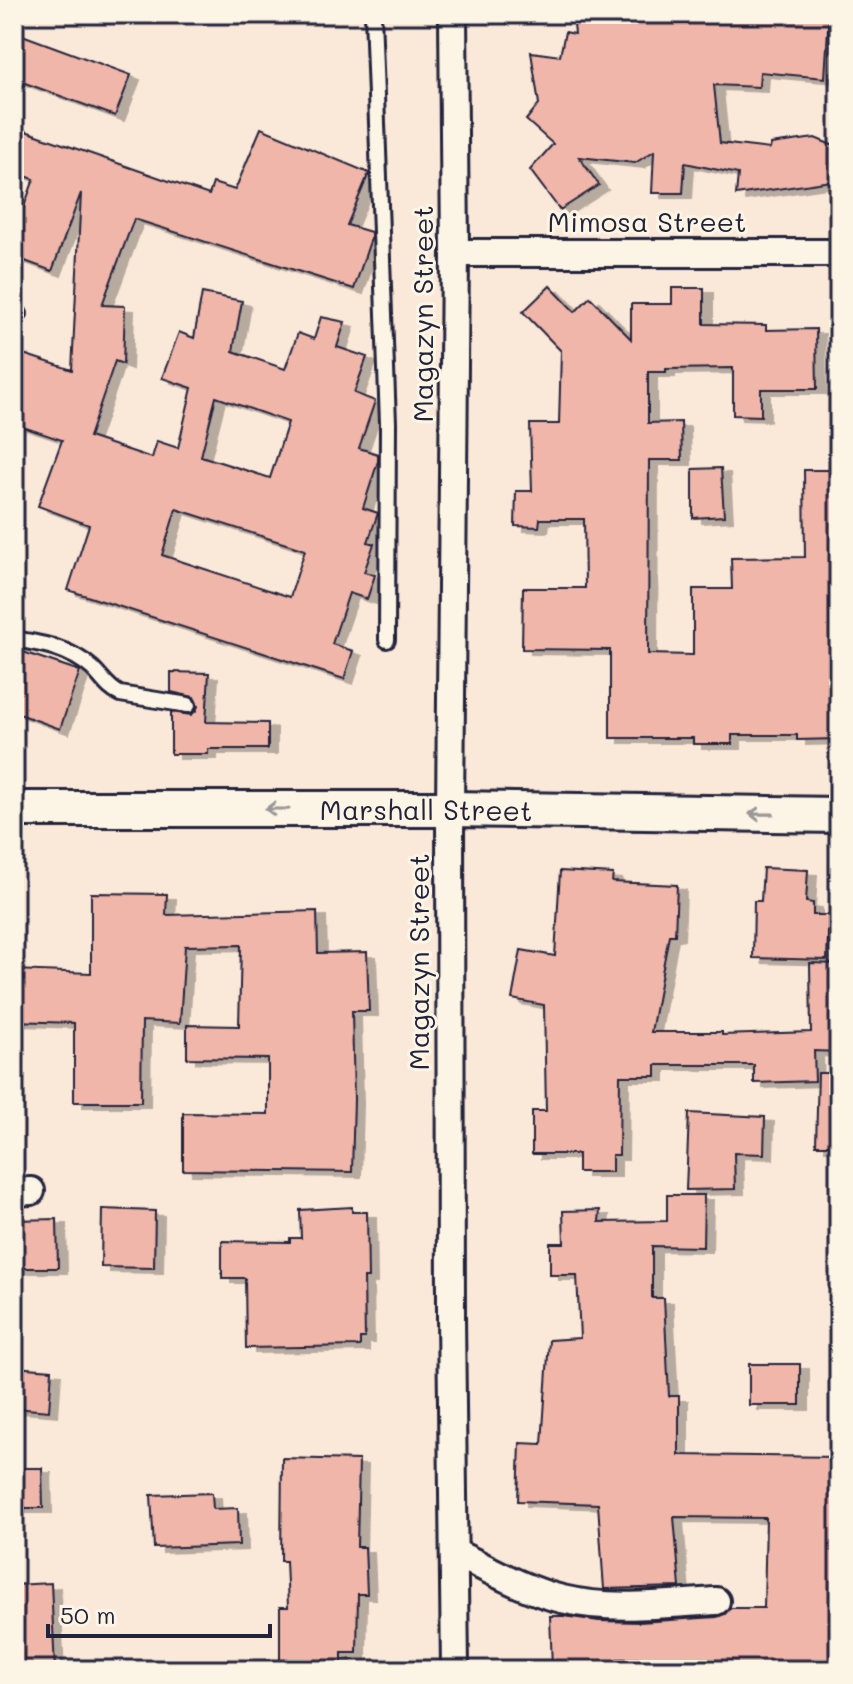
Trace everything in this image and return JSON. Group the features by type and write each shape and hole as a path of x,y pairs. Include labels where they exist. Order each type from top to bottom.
{"street":[{"name":"Magazyn Street","path":"453,14 455,253 450,809 455,1670"},
{"name":"Mimosa Street","path":"455,253 839,253"},
{"name":"Marshall Street","path":"14,809 450,809 839,815"},
{"path":"455,1553 524,1586 560,1599 601,1606 716,1601"}],"lane":[{"path":"373,14 388,423 387,640"},
{"path":"14,639 46,644 76,655 111,690 120,694 188,705"}],"building":[{"path":"573,14 829,14 825,78 760,72 759,87 714,85 720,143 770,149 771,144 815,138 839,148 839,180 736,195 738,174 685,163 683,193 652,193 654,151 635,163 579,157 599,185 560,210 530,170 553,144 526,120 539,104 531,52 560,56 565,32 575,34"},
{"path":"14,32 131,75 115,116 14,79"},
{"path":"14,127 209,195 213,183 235,190 261,128 369,173 347,225 371,232 354,289 134,219 102,305 125,306 123,364 115,361 89,437 152,458 157,441 178,448 192,388 162,378 179,332 194,338 202,293 242,301 233,351 285,369 298,333 314,339 321,317 345,322 337,347 367,357 354,393 375,401 359,448 378,454 363,508 378,513 368,542 374,544 364,572 375,575 367,599 349,593 332,644 353,651 344,679 68,590 89,525 38,506 62,440 14,424 14,351 72,370 81,193 52,271 14,257 14,234 34,179 14,172","holes":["216,397 288,422 270,478 201,456","176,509 305,550 290,597 162,555"]},
{"path":"550,286 575,312 590,297 631,339 631,304 672,304 672,288 704,288 704,324 766,325 766,330 816,329 817,389 761,389 761,416 733,415 733,368 648,372 648,423 681,422 682,460 649,460 648,654 693,655 693,589 732,589 731,558 805,557 804,470 838,470 839,577 834,577 837,739 797,740 797,735 732,735 732,744 693,744 693,738 610,738 610,650 522,649 523,588 585,588 584,519 540,519 539,527 515,526 516,491 532,491 530,424 559,424 561,351 523,312"},
{"path":"721,468 724,516 693,518 693,469"},
{"path":"14,649 80,671 60,729 14,712"},
{"path":"171,672 209,673 206,722 268,723 268,749 208,749 208,754 171,754 171,712 191,715 198,706 194,697 171,692"},
{"path":"763,868 808,870 806,902 813,903 813,915 829,915 827,960 753,958 754,901 761,901"},
{"path":"560,871 613,874 612,882 677,885 675,935 669,935 651,1032 722,1032 722,1035 811,1032 810,963 839,964 839,1052 814,1051 815,1081 754,1083 754,1065 656,1065 656,1076 620,1076 619,1155 612,1155 612,1172 578,1172 578,1154 532,1154 532,1111 546,1111 544,1005 512,999 521,950 555,956"},
{"path":"91,893 167,894 166,915 317,911 318,953 367,952 369,1011 352,1011 352,1172 183,1170 183,1113 268,1114 268,1059 187,1058 187,1025 239,1026 241,945 185,946 180,1023 142,1021 141,1102 74,1102 74,1023 14,1021 14,970 91,973"},
{"path":"818,1073 839,1073 839,1145 816,1145"},
{"path":"689,1113 765,1117 764,1154 734,1153 735,1189 686,1190"},
{"path":"667,1195 704,1195 703,1247 652,1246 652,1298 664,1298 669,1396 679,1396 679,1455 839,1457 839,1670 678,1670 678,1658 617,1659 618,1666 552,1667 550,1616 639,1622 717,1617 730,1608 764,1608 766,1518 674,1517 680,1587 604,1589 598,1504 518,1501 520,1443 542,1444 549,1340 580,1338 577,1275 550,1275 550,1243 564,1243 563,1211 600,1210 599,1222 667,1221"},
{"path":"352,1207 352,1212 367,1212 365,1338 360,1338 360,1346 246,1348 245,1278 222,1278 222,1241 290,1242 290,1238 301,1238 300,1210"},
{"path":"102,1209 155,1211 154,1268 101,1267"},
{"path":"57,1219 58,1268 14,1268 14,1220"},
{"path":"749,1364 800,1364 800,1405 749,1405"},
{"path":"14,1367 52,1370 49,1411 14,1408"},
{"path":"282,1458 359,1460 357,1547 365,1547 367,1594 358,1594 357,1653 342,1653 342,1668 280,1667 280,1607 288,1607 286,1561 281,1561"},
{"path":"14,1468 42,1468 43,1508 14,1508"},
{"path":"212,1493 213,1509 238,1508 239,1545 154,1548 151,1495"},
{"path":"51,1583 55,1670 14,1670 14,1585"}]}
